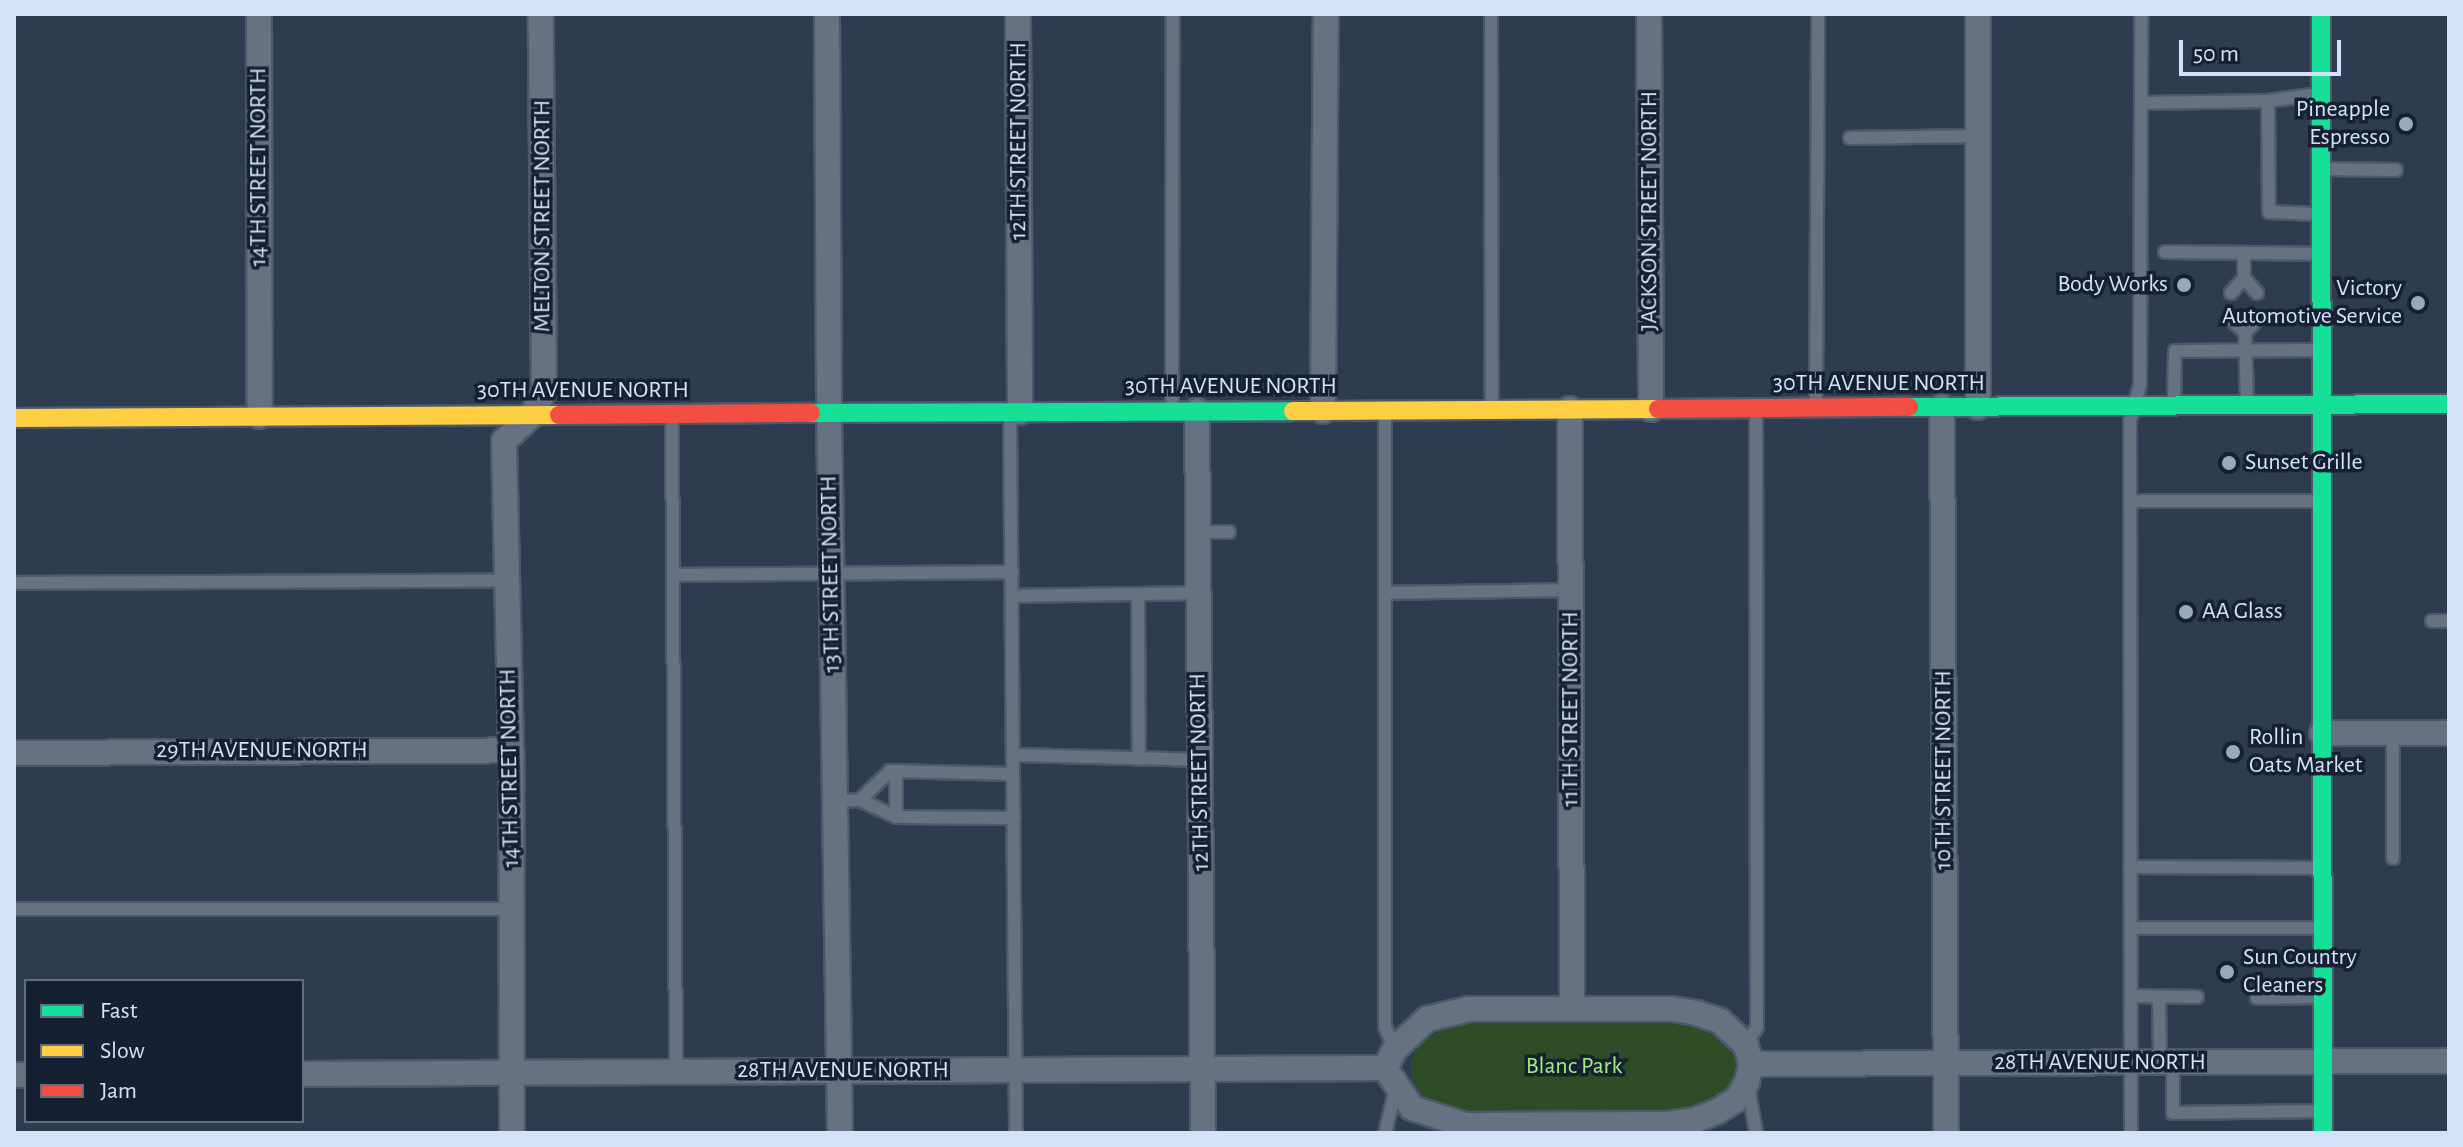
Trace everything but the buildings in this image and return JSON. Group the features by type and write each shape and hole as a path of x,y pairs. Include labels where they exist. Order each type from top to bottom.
{"street":[{"name":"14TH STREET NORTH","path":"259,14 260,416"},
{"name":"MELTON STREET NORTH","path":"532,415 544,391 541,14"},
{"name":"13TH STREET NORTH","path":"827,14 829,413 840,1133"},
{"name":"12TH STREET NORTH","path":"1015,412 1018,14"},
{"path":"1323,411 1326,14"},
{"name":"JACKSON STREET NORTH","path":"1649,14 1651,409"},
{"path":"1978,14 1978,407"},
{"path":"2321,14 2323,1133"},
{"name":"30TH AVENUE NORTH","path":"14,418 2449,404"},
{"name":"10TH STREET NORTH","path":"1942,407 1946,1133"},
{"name":"11TH STREET NORTH","path":"1570,409 1572,1008"},
{"name":"12TH STREET NORTH","path":"1197,411 1203,1133"},
{"name":"14TH STREET NORTH","path":"512,1133 511,750 504,441 532,415"},
{"path":"2322,733 2449,733"},
{"name":"29TH AVENUE NORTH","path":"14,753 511,750"},
{"path":"1469,1009 1672,1009 1696,1013 1720,1021 1748,1064 1737,1099 1696,1120 1571,1129 1465,1125 1412,1108 1392,1068 1427,1019 1469,1009"},
{"name":"28TH AVENUE NORTH","path":"1748,1064 2449,1061"},
{"name":"28TH AVENUE NORTH","path":"304,1074 1392,1068"}],"lane":[{"path":"1172,411 1173,14"},
{"path":"1491,14 1492,410"},
{"path":"1816,408 1818,14"},
{"path":"2131,1133 2130,420 2140,384 2141,14"},
{"path":"2141,103 2268,101 2321,94"},
{"path":"2268,101 2269,212 2321,214"},
{"path":"1850,138 1978,136"},
{"path":"2321,169 2396,170"},
{"path":"2165,252 2321,254"},
{"path":"2244,254 2244,278 2257,293"},
{"path":"2231,293 2244,278"},
{"path":"2230,318 2245,333 2247,406"},
{"path":"2245,333 2258,318"},
{"path":"2174,406 2175,351 2322,350"},
{"path":"1756,408 1757,1027 1748,1064 1756,1133"},
{"path":"1385,410 1385,1027 1392,1068 1385,1133"},
{"path":"1015,412 1012,596 1016,1133"},
{"path":"672,414 676,1072"},
{"path":"2130,501 2322,501"},
{"path":"1198,532 1229,532"},
{"path":"673,575 1012,572"},
{"path":"14,583 507,580"},
{"path":"1385,593 1571,590"},
{"path":"1012,596 1199,593"},
{"path":"1138,595 1139,759"},
{"path":"2432,621 2449,621"},
{"path":"2393,733 2393,858"},
{"path":"1013,755 1200,760"},
{"path":"860,800 890,771 1013,774"},
{"path":"896,771 896,817"},
{"path":"835,801 860,800 896,817 1014,818"},
{"path":"2130,867 2323,868"},
{"path":"14,909 511,909"},
{"path":"2131,928 2323,928"},
{"path":"2131,996 2197,997"},
{"path":"2159,997 2173,1113 2323,1111"},
{"path":"2257,998 2323,997"}],"green space":[{"name":"Blanc Park","path":"1676,1020 1716,1033 1729,1042 1737,1057 1733,1085 1703,1106 1680,1113 1469,1113 1429,1100 1416,1089 1411,1076 1411,1060 1418,1045 1449,1025 1474,1022"}],"traffic: fast":[{"path":"2321,14 2323,1133"},
{"path":"1909,407 2449,404"},
{"path":"811,413 1293,411"}],"traffic: slow":[{"path":"1293,411 1658,409"},
{"path":"14,418 559,415"}],"traffic: jam":[{"path":"1658,409 1909,407"},
{"path":"559,415 811,413"}],"place":[{"name":"Pineapple Espresso","path":"2406,124"},
{"name":"Body Works","path":"2184,285"},
{"name":"Victory Automotive Service","path":"2418,303"},
{"name":"Sunset Grille","path":"2229,463"},
{"name":"AA Glass","path":"2186,612"},
{"name":"Rollin Oats Market","path":"2233,752"},
{"name":"Sun Country Cleaners","path":"2227,972"}]}
